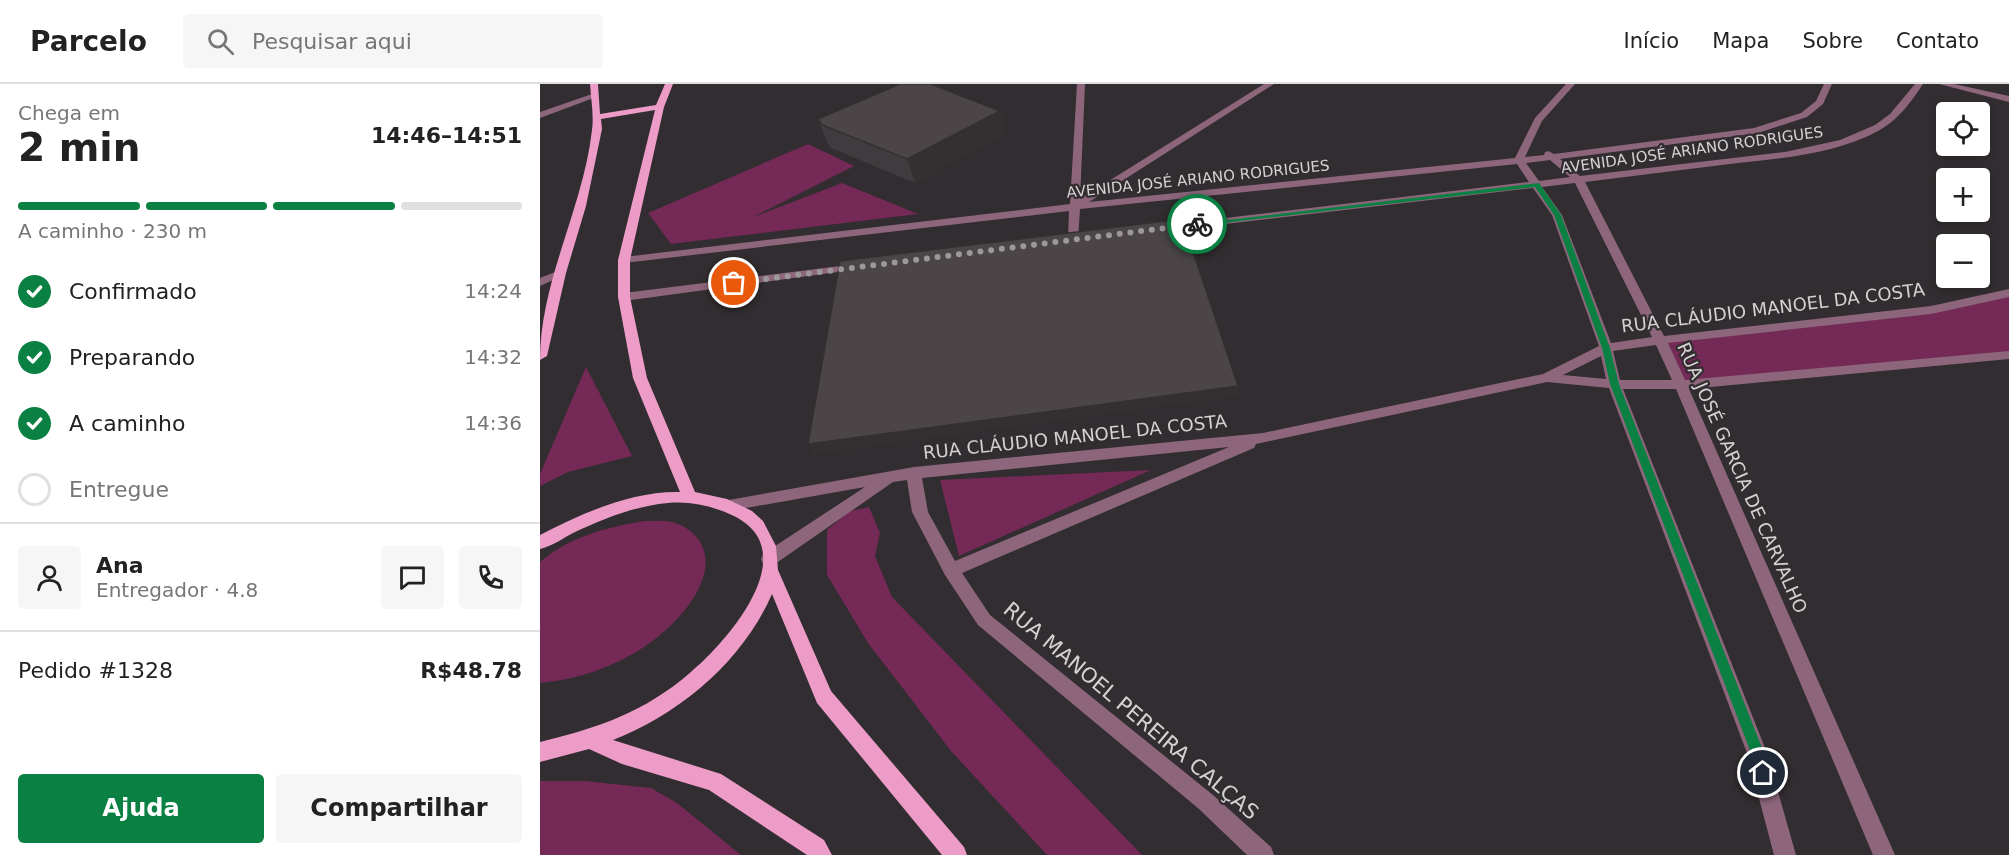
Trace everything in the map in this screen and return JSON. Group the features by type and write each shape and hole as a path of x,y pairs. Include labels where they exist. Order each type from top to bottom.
{"main road":[{"path":"540,356 560,273 581,206 597,129 594,84"},
{"path":"669,84 660,107 624,260 624,297 640,378 690,497"},
{"path":"596,117 660,107"},
{"path":"540,543 592,516 643,501 690,497 729,505 757,523 768,544 770,564 824,697 956,855"},
{"path":"540,752 590,740 646,715 696,681 734,643 747,624 759,605 770,564"},
{"path":"590,740 622,754 714,781 816,848 821,855"}],"street":[{"path":"1061,240 1078,238 1073,207 1081,84"},
{"path":"1073,207 1270,84"},
{"path":"1571,84 1538,120 1519,160 1557,215 1606,348 1614,384 1757,753 1785,855"},
{"name":"AVENIDA JOSÉ ARIANO RODRIGUES","path":"624,260 1073,207 1554,157 1755,131 1804,115 1820,102 1828,84"},
{"name":"AVENIDA JOSÉ ARIANO RODRIGUES","path":"1151,230 1785,155 1842,144 1878,128 1910,101 1919,84"},
{"path":"1943,84 2009,99"},
{"path":"540,115 595,96"},
{"name":"RUA JOSÉ GARCIA DE CARVALHO","path":"1528,142 1554,157 1579,180 1660,340 1884,855"},
{"path":"624,297 872,265"},
{"path":"540,282 560,273"},
{"name":"RUA CLÁUDIO MANOEL DA COSTA","path":"729,505 914,473 1263,438 1547,378 1606,348 1931,310 2009,293"},
{"name":"RUA CLÁUDIO MANOEL DA COSTA","path":"1547,378 1614,384 1681,385 2009,355"},
{"name":"RUA CLÁUDIO MANOEL DA COSTA","path":"951,570 1263,438"},
{"name":"RUA MANOEL PEREIRA CALÇAS","path":"914,473 920,512 951,570 984,620 1206,802 1263,855"},
{"name":"RUA CLÁUDIO MANOEL DA COSTA","path":"770,564 891,478"}],"shaded area":[{"path":"808,144 854,166 751,218 842,183 918,214 671,244 648,213"},
{"path":"2009,294 2009,353 1683,383 1663,341 1931,311"},
{"path":"586,367 632,456 568,472 540,486 540,474"},
{"path":"1151,470 959,556 940,480"},
{"path":"869,507 880,533 875,556 892,597 1142,855 1047,855 951,751 868,643 827,575 827,530 850,511"},
{"path":"644,521 676,523 693,533 698,539 705,553 705,569 701,584 692,600 669,627 644,647 620,661 568,679 540,683 540,562 563,546 589,534"},
{"path":"540,781 584,781 651,788 677,803 741,855 540,855"}],"building":[{"path":"900,84 931,84 1000,111 907,159 822,125 818,119"},
{"path":"1182,219 1238,386 808,444 840,261"}],"way so far":[{"path":"734,283 1197,224"}],"route":[{"path":"1197,224 1536,185 1557,215 1606,348 1614,384 1763,773"}]}
